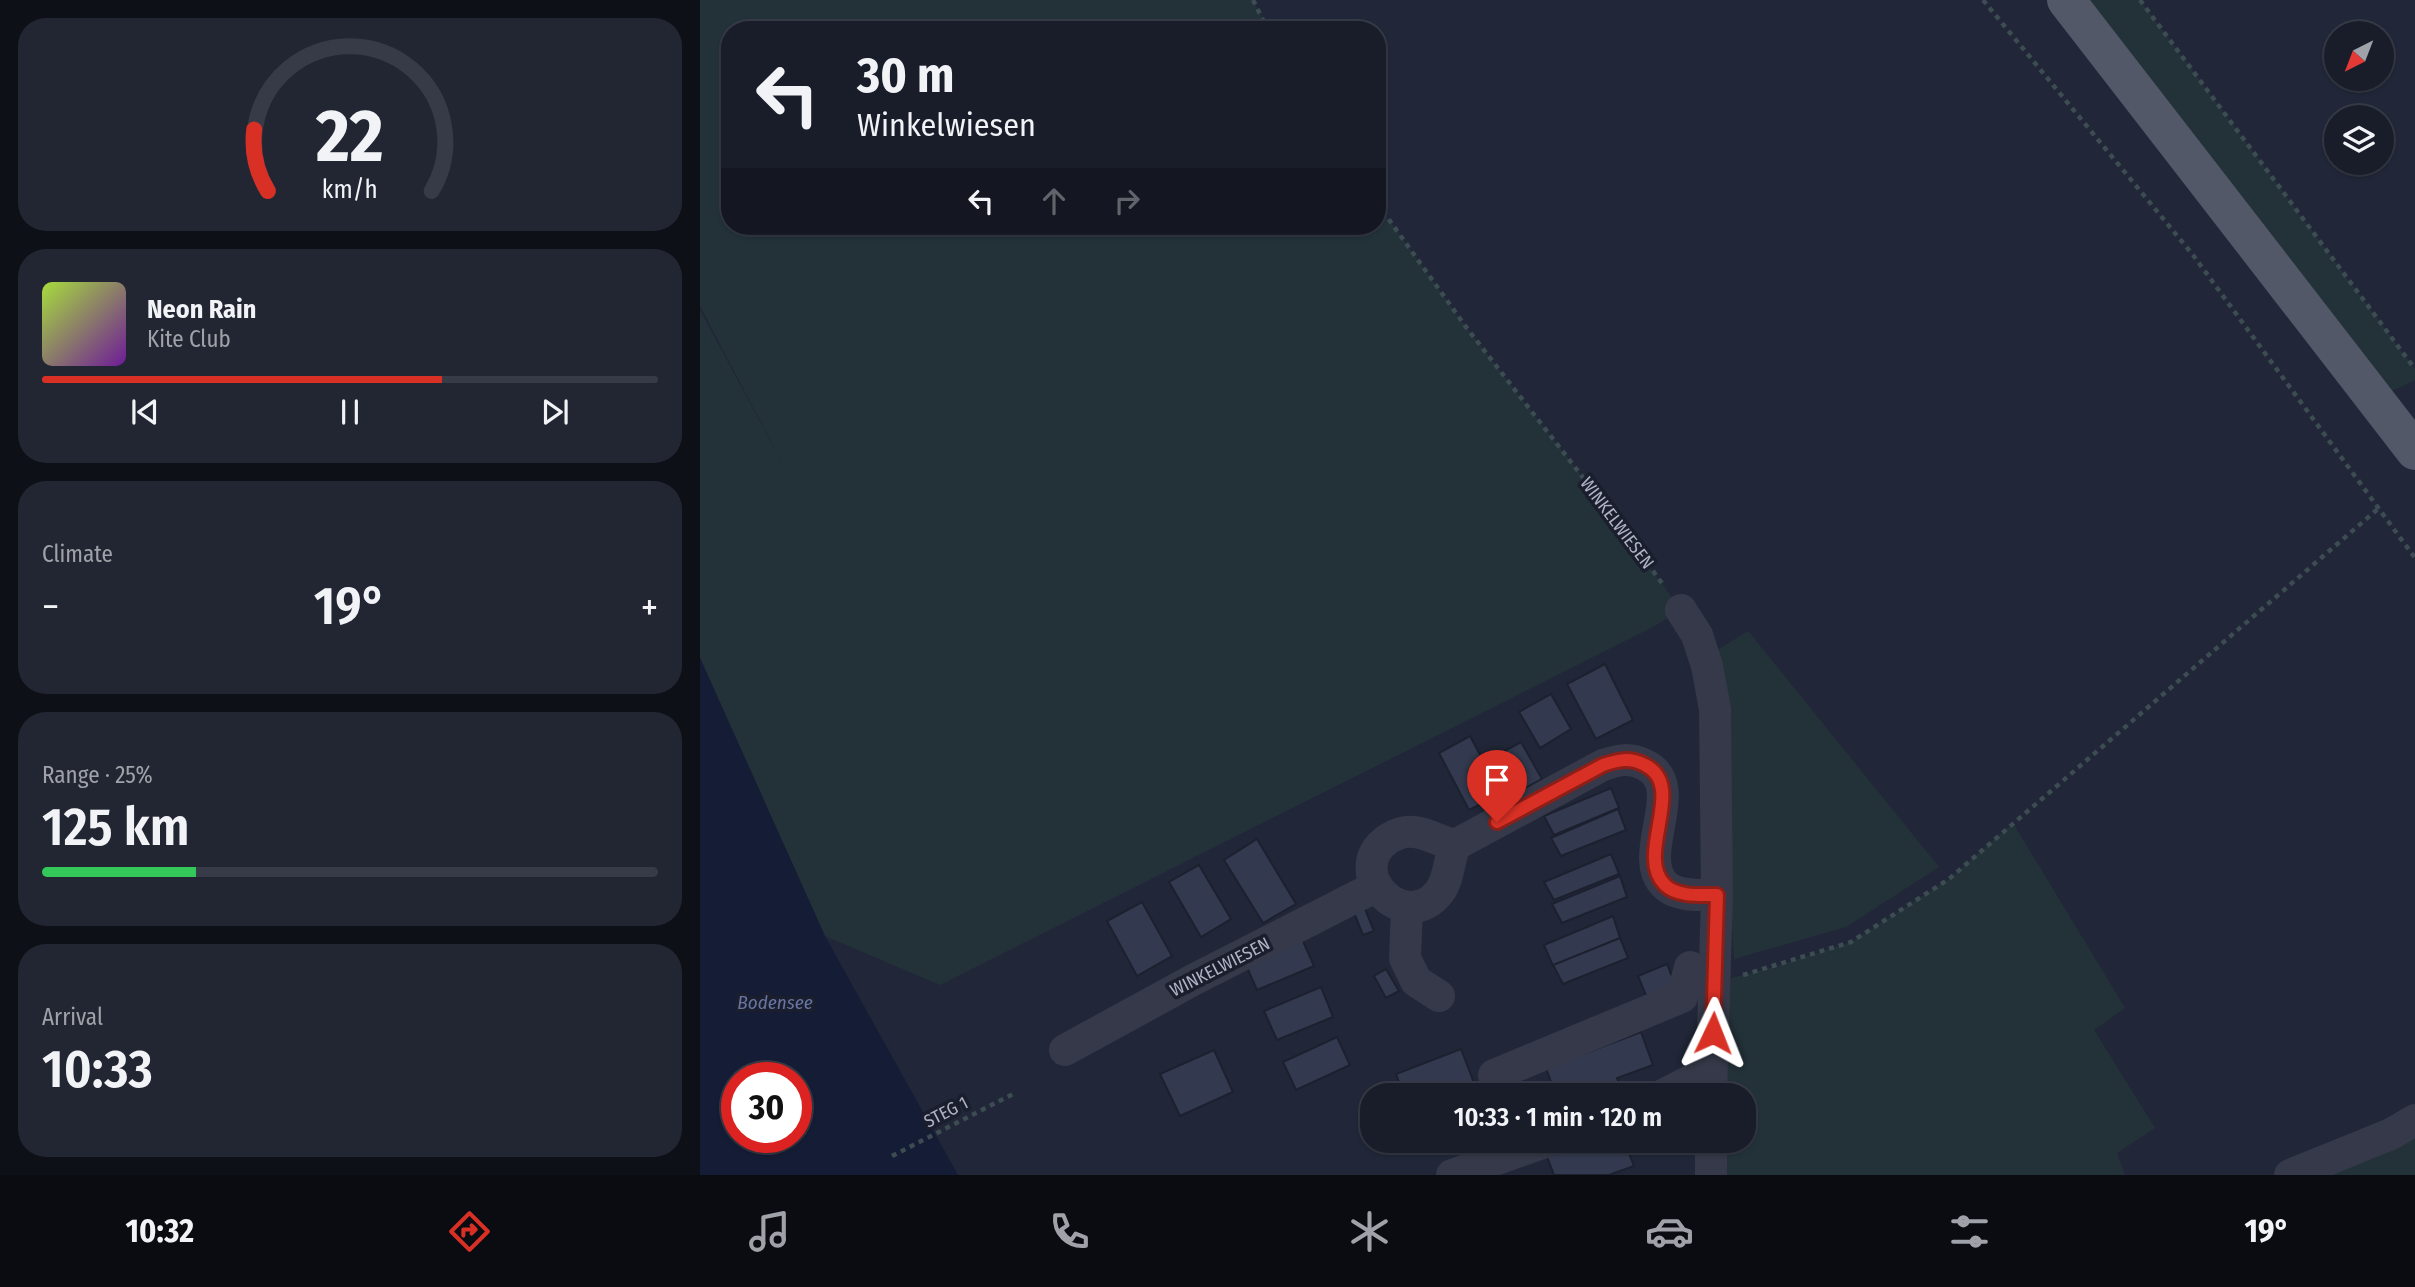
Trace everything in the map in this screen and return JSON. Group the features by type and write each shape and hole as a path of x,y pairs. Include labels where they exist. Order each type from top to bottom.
{"main road":[{"path":"2066,0 2415,451"}],"street":[{"path":"1681,610 1696,635 1707,666 1715,709 1717,895 1703,975 1711,1083"},
{"path":"1455,845 1415,832 1393,836 1382,843 1373,860 1372,869 1377,886 1390,901 1407,906 1418,906 1429,901 1445,882 1449,859 1455,845 1603,765 1620,759 1640,762 1655,770 1663,786 1655,861 1658,875 1664,884 1674,891 1717,895"},
{"name":"WINKELWIESEN","path":"1065,1050 1193,980 1377,886"},
{"path":"1407,906 1405,958 1416,981 1439,996"},
{"path":"1494,1075 1682,998 1703,975"},
{"path":"1686,1083 1698,1077 1707,1083"},
{"path":"2290,1175 2391,1134 2415,1120"},
{"path":"1452,1175 1514,1153"},
{"path":"1710,1175 1711,1153"}],"path":[{"path":"1252,0 1263,21"},
{"path":"1983,0 2193,255 2415,558"},
{"path":"2140,0 2415,369"},
{"name":"WINKELWIESEN","path":"1386,216 1466,327 1609,511 1681,610"},
{"path":"1703,975 1774,967 1851,942 1949,879 2379,508"},
{"name":"STEG 1","path":"892,1156 1013,1094"}],"shaded area":[{"path":"700,0 1253,0 1264,21 721,21 721,235 1386,235 1386,216 1466,327 1609,511 1681,610 1651,628 940,985 825,936 700,658 700,310 788,474 700,306"},
{"path":"2066,0 2140,0 2415,369 2415,380 2375,399"},
{"path":"1748,631 1939,867 1846,927 1734,959 1716,651"},
{"path":"2013,823 2125,1008 2094,1030 2155,1128 2117,1153 2125,1175 1711,1175 1711,1153 1756,1153 1756,1083 1711,1083 1715,982 1774,967 1851,942 1949,879"},
{"path":"2415,1120 2415,1175 2290,1175"}],"water":[{"name":"Bodensee","path":"700,658 825,936 958,1175 700,1175"}],"building":[{"path":"1605,664 1633,720 1596,739 1567,684"},
{"path":"1551,694 1571,729 1540,748 1519,712"},
{"path":"1470,736 1501,794 1469,810 1439,753"},
{"path":"1521,742 1542,779 1520,791 1499,754"},
{"path":"1611,788 1619,808 1554,835 1544,816"},
{"path":"1618,809 1626,830 1561,856 1551,838"},
{"path":"1257,839 1296,904 1263,923 1224,860"},
{"path":"1611,854 1619,874 1554,900 1544,882"},
{"path":"1199,865 1231,919 1201,937 1169,882"},
{"path":"1620,876 1627,897 1562,923 1552,904"},
{"path":"1142,902 1172,956 1137,976 1107,921"},
{"path":"1363,904 1374,931 1363,935 1352,908"},
{"path":"1613,916 1620,938 1553,966 1544,945"},
{"path":"1620,938 1628,958 1563,984 1553,965"},
{"path":"1302,939 1314,966 1257,990 1245,963"},
{"path":"1667,964 1676,987 1647,998 1638,976"},
{"path":"1386,969 1399,991 1386,998 1374,976"},
{"path":"1321,987 1333,1017 1277,1040 1264,1011"},
{"path":"1641,1032 1653,1065 1617,1078 1619,1083 1551,1083 1546,1068"},
{"path":"1337,1037 1350,1065 1296,1090 1283,1062"},
{"path":"1461,1049 1474,1083 1399,1083 1396,1074"},
{"path":"1214,1050 1233,1092 1180,1116 1160,1074"},
{"path":"1629,1153 1634,1166 1609,1175 1554,1175 1546,1154"}],"route":[{"path":"1497,822 1603,765 1620,759 1640,762 1655,770 1663,786 1655,861 1658,875 1664,884 1674,891 1717,895 1713,1033"}]}
